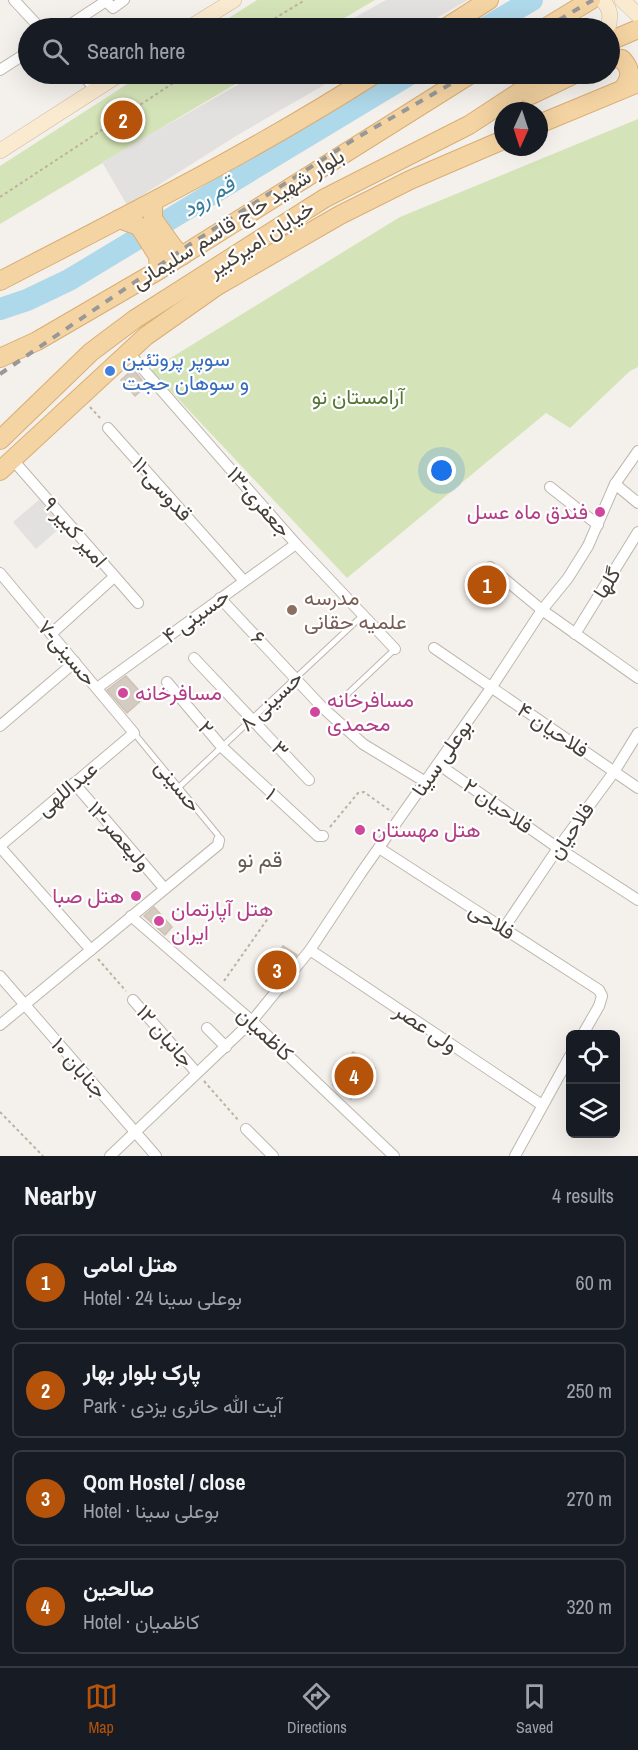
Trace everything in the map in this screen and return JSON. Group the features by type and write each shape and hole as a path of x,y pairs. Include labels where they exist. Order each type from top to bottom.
{"main road":[{"path":"205,18 234,0"},
{"path":"461,18 489,0"},
{"path":"561,18 591,0"},
{"path":"611,18 611,2 638,15"},
{"path":"620,36 638,29"},
{"path":"548,120 631,86 629,67 620,59"},
{"path":"0,151 104,84"},
{"path":"0,281 119,219 148,216 359,84"},
{"name":"بلوار شهید حاج قاسم سلیمانی","path":"0,358 37,341 168,257 454,84"},
{"name":"خیابان امیرکبیر","path":"0,440 91,352 135,319 325,198 469,125 532,84"},
{"path":"469,125 554,84"},
{"name":"خیابان امیرکبیر","path":"6,465 146,336 218,286 340,215 410,180 494,144"},
{"path":"119,219 148,216"},
{"path":"148,216 168,257"}],"street":[{"path":"14,0 31,18"},
{"path":"80,18 106,1 113,8 124,0"},
{"path":"0,70 18,58"},
{"path":"91,84 96,89"},
{"name":"جعفری-۱۳","path":"128,352 296,544 395,649"},
{"name":"قدوسی-۱۱","path":"108,428 244,581"},
{"name":"بوعلی سینا","path":"110,1156 196,1072 252,1022 310,950 424,781 491,688 542,610 568,578 588,546 615,484 638,451"},
{"name":"امیر کبیر ۹","path":"6,465 138,603"},
{"path":"615,484 638,503"},
{"path":"550,487 598,525"},
{"name":"گلها","path":"575,634 638,532"},
{"name":"حسینی ۴","path":"96,688 296,544"},
{"path":"490,567 542,610 638,678"},
{"name":"حسینی-۷","path":"0,573 134,733"},
{"path":"51,634 114,577"},
{"name":"۶","path":"220,598 295,678 363,744 424,781"},
{"name":"فلاحیان ۴","path":"434,648 638,788"},
{"name":"۳","path":"194,658 309,780"},
{"path":"0,726 75,662"},
{"name":"۲","path":"167,682 222,747"},
{"name":"عبداللهی","path":"0,847 134,733"},
{"name":"فلاحیان","path":"504,928 638,733"},
{"name":"۱","path":"222,747 293,815 318,836 323,836"},
{"name":"فلاحیان ۲","path":"438,764 558,848"},
{"name":"ولیعصر-۱۲","path":"74,783 164,888"},
{"path":"0,1025 218,845 219,840"},
{"path":"0,847 91,950"},
{"name":"فلاحی","path":"380,848 599,990 602,996 599,1006 586,1030"},
{"path":"558,848 638,900"},
{"name":"کاظمیان","path":"131,916 252,1022 394,1156"},
{"name":"ولی عصر","path":"310,950 542,1105"},
{"name":"جنابان ۱۰","path":"0,976 156,1156"},
{"name":"جانبان ۱۲","path":"133,999 196,1072"},
{"path":"207,1028 226,1047"},
{"path":"515,1156 566,1063"},
{"path":"246,1129 273,1156"}],"lane":[{"name":"حسینی ۸","path":"179,787 363,615"},
{"path":"339,702 395,649"},
{"name":"حسینی","path":"134,733 218,835 219,840"}],"path":[{"path":"275,18 305,0"},
{"path":"0,197 172,84"},
{"path":"81,396 108,428"},
{"path":"323,836 358,792 364,792 399,818"},
{"path":"217,991 271,914"},
{"path":"91,950 133,999"},
{"path":"196,1072 246,1129"},
{"path":"0,1112 43,1156"}],"green space":[{"path":"257,0 375,0 344,18 229,18"},
{"path":"127,84 235,84 0,224 0,166"},
{"name":"آرامستان نو","path":"638,119 638,367 630,371 570,428 546,413 347,578 151,370 400,217"}],"shaded area":[{"path":"386,0 468,0 436,18 354,18"},
{"path":"239,84 326,84 236,136 127,205 102,162"},
{"path":"40,499 63,525 36,549 13,522"}],"building":[{"path":"133,369 142,380 139,382 144,388 135,396 121,380"},
{"name":"مسافرخانه","path":"126,676 145,697 127,713 107,690"},
{"name":"هتل آپارتمان ایران","path":"154,907 172,927 165,935 144,916"},
{"path":"283,946 297,955 272,985 260,978"},
{"path":"353,1052 375,1068 351,1099 333,1085"}],"waterway":[{"name":"قم رود","path":"502,18 532,0"},
{"name":"قم رود","path":"0,309 27,300 69,280 393,84"}],"railway":[{"path":"562,18 593,0"},
{"path":"0,374 192,243 353,140 451,84"}],"place":[{"name":"پارک بلوار بهار","path":"123,120"},
{"name":"سوپر پروتئین و سوهان حجت","path":"110,371"},
{"name":"فندق ماه عسل","path":"600,512"},
{"name":"هتل امامی","path":"487,585"},
{"name":"مدرسه علمیه حقانی","path":"292,610"},
{"name":"مسافرخانه","path":"123,693"},
{"name":"مسافرخانه محمدی","path":"315,712"},
{"name":"هتل مهستان","path":"360,830"},
{"name":"هتل صبا","path":"136,896"},
{"name":"هتل آپارتمان ایران","path":"159,921"},
{"name":"Qom Hostel / close","path":"277,970"},
{"name":"صالحین","path":"354,1076"}],"district":[{"name":"قم نو","path":"260,859"}]}
